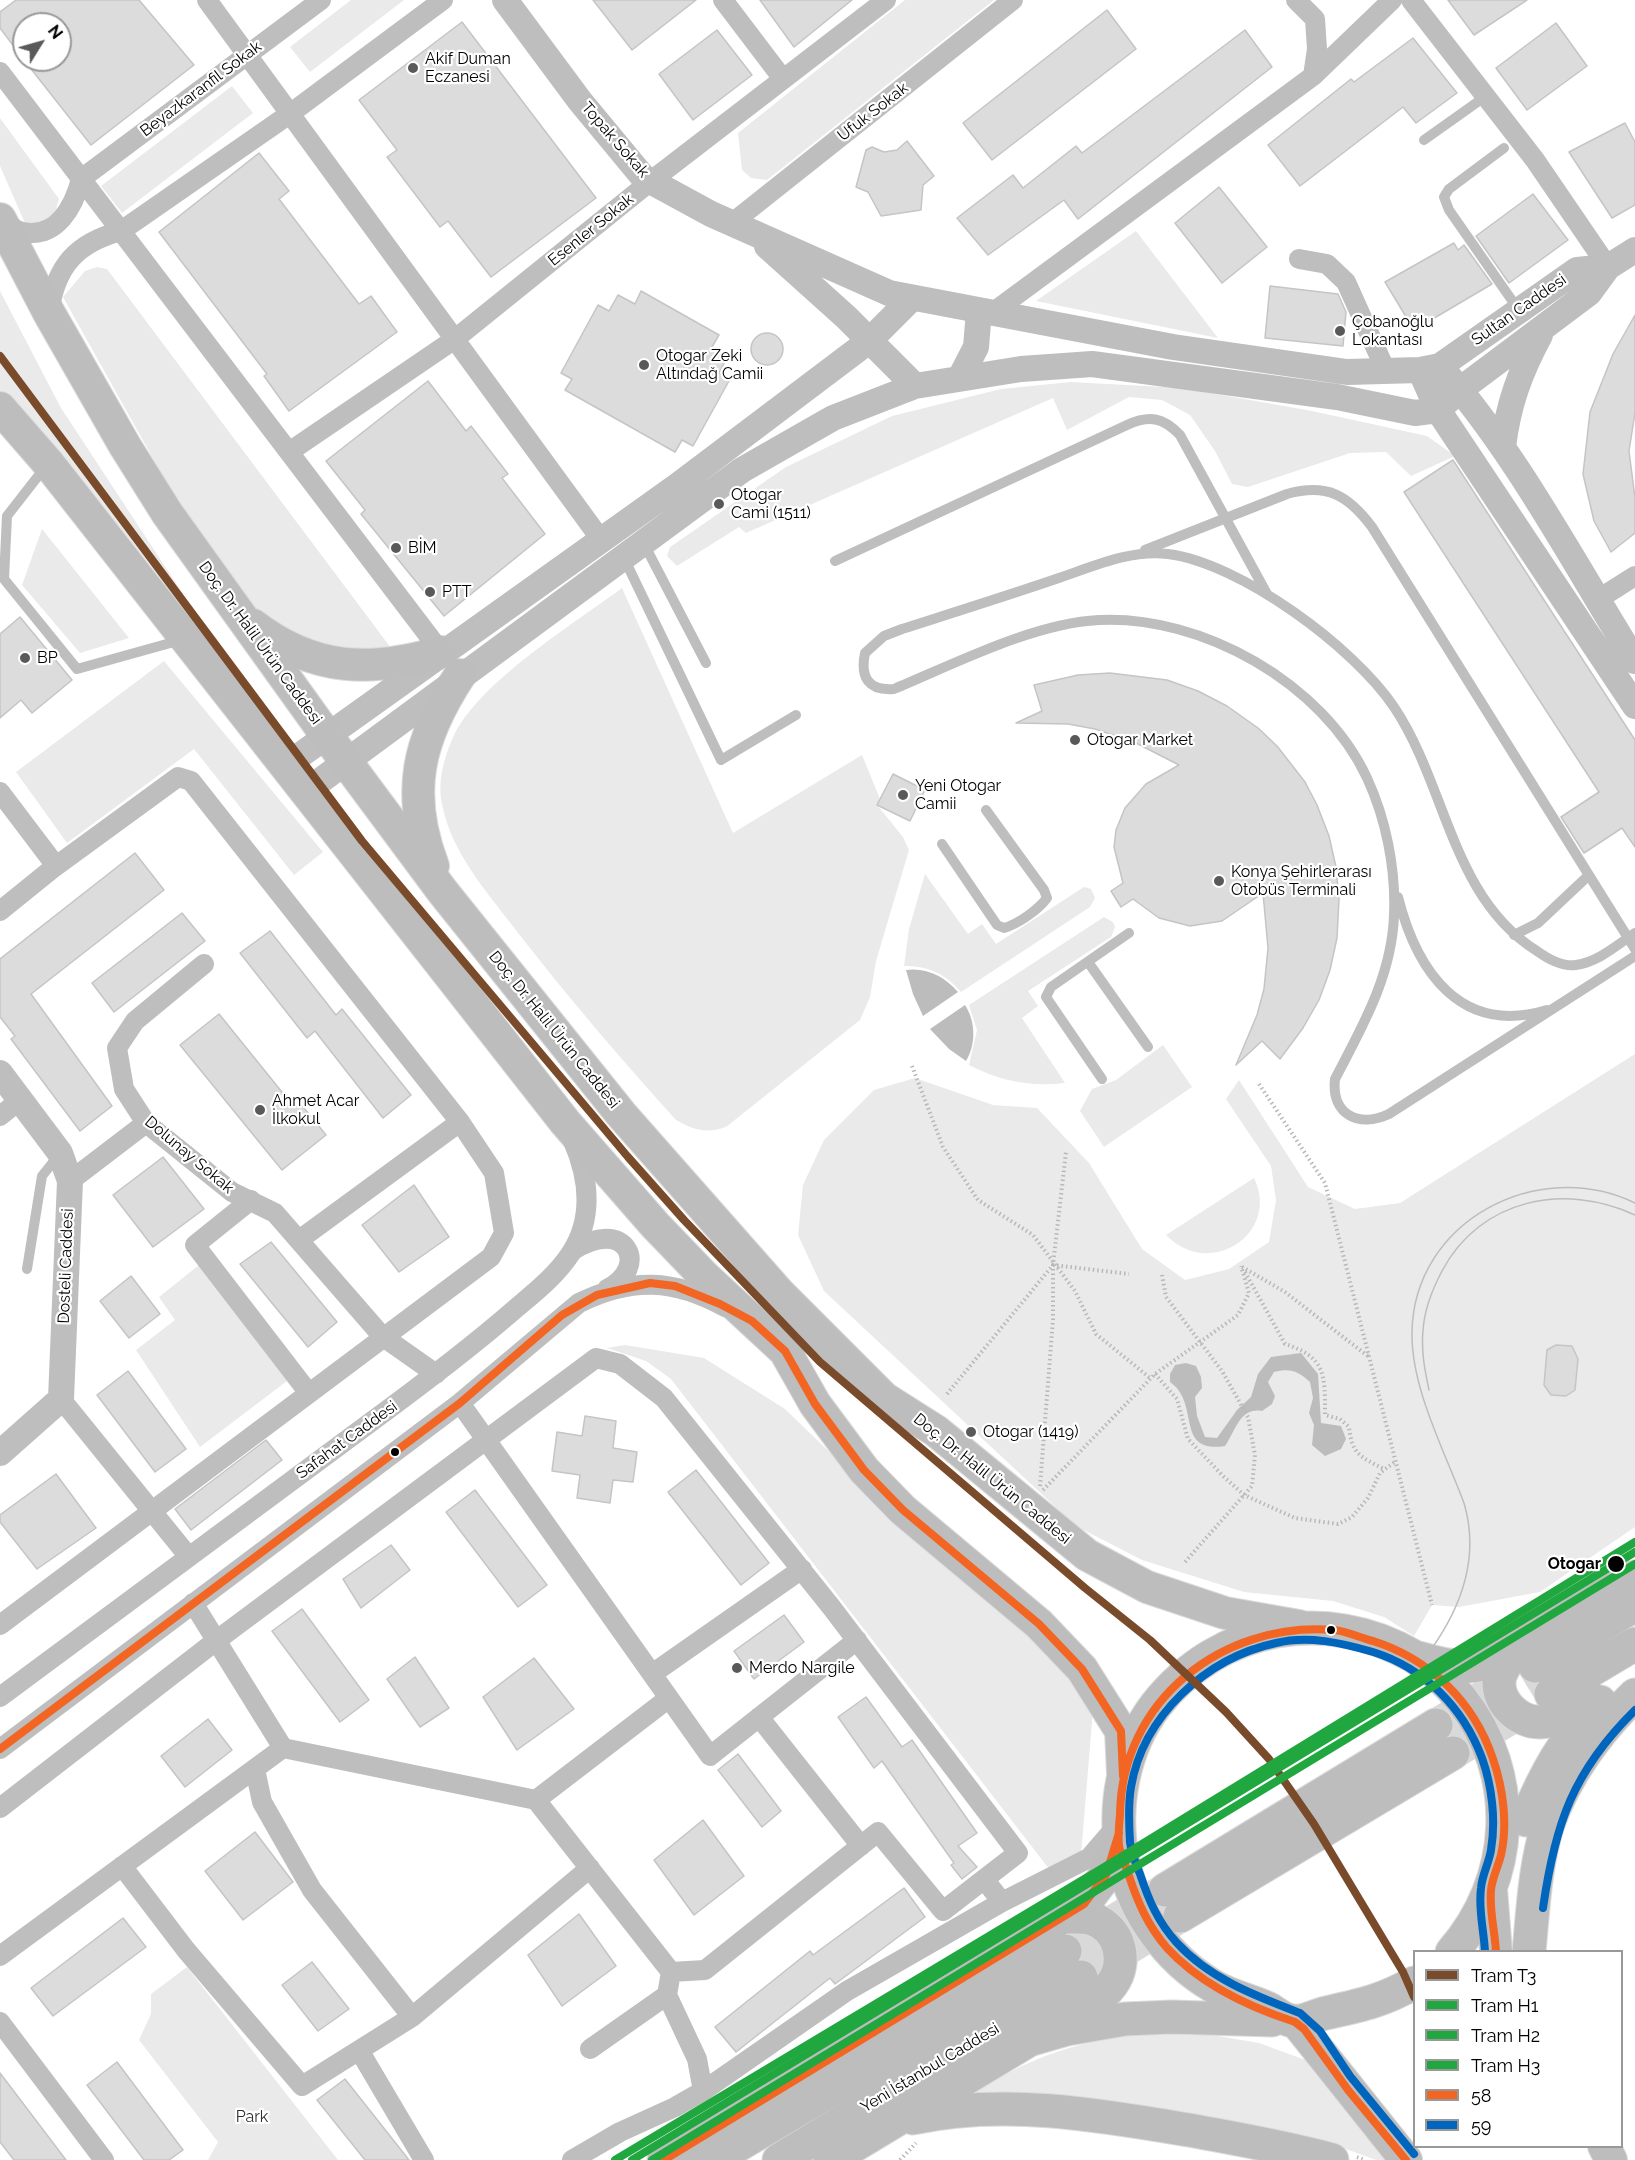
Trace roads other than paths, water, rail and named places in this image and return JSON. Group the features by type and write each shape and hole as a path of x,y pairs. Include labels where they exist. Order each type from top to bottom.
{"highway":[{"path":"1536,1668 1635,1577"},
{"path":"664,2160 1084,1904 1102,1882 1111,1863 1119,1828 1123,1776 1130,1753 1144,1724 1168,1691 1185,1674 1211,1655 1248,1637 1271,1631 1305,1627 1358,1633 1414,1656 1448,1666 1470,1668 1501,1657 1536,1668 1635,1605"},
{"path":"1631,1684 1554,1719 1542,1722 1522,1718 1506,1704 1499,1685 1504,1666 1536,1668 1635,1644"},
{"path":"1414,1656 1454,1691 1478,1724 1492,1754 1503,1802 1504,1826 1494,1882"},
{"path":"1454,1950 1467,1934 1555,1757 1589,1713 1631,1684"},
{"path":"1529,1950 1540,1856 1548,1824 1560,1798 1591,1746 1611,1720 1631,1684"},
{"path":"1436,1725 1172,1903 1453,1753"},
{"path":"1119,1828 1130,1886 1139,1907 1163,1943 1178,1959 1212,1985 1290,2020"},
{"path":"830,2160 1029,2040 1081,2012 1107,1991 1119,1972 1120,1950 1110,1931 1092,1918 1065,1917"},
{"name":"Yeni İstanbul Caddesi","path":"713,2160 1073,1964 779,2160"},
{"path":"1029,2040 1067,2029 1125,2019 1290,2020 1359,2007 1391,1996 1413,1984"},
{"path":"885,2127 950,2112 1034,2111 1174,2128 1268,2144 1332,2160"}],"main road":[{"name":"Doç. Dr. Halil Ürün Caddesi","path":"1,220 49,313 125,446 167,513 237,613 443,892 621,1114 779,1293 884,1398 936,1431 1068,1542 1106,1566 1147,1587 1225,1613 1305,1627"},
{"path":"0,408 48,463 565,1122 655,1225 784,1351 815,1404 864,1470 903,1510 1039,1624 1082,1669 1121,1731 1123,1776"},
{"path":"237,613 271,639 325,661 359,666 451,664 422,750 418,778 418,806 423,834 443,892"},
{"path":"346,844 353,828 368,826 417,880 443,892"},
{"path":"1494,1882 1496,1950"},
{"path":"1290,2020 1406,2160"}],"street":[{"path":"207,0 602,541"},
{"name":"Beyazkaranfil Sokak","path":"81,179 321,0"},
{"path":"49,313 52,290 60,272 73,255 104,236 121,231 291,113 443,0"},
{"name":"Topak Sokak","path":"505,0 580,101 643,177 742,228 889,293 1173,347 1335,371 1430,368"},
{"path":"723,0 783,79"},
{"name":"Esenler Sokak","path":"289,452 455,339 651,181 886,0"},
{"name":"Ufuk Sokak","path":"742,228 1012,0"},
{"path":"1296,0 1314,19 1317,49 1313,76"},
{"path":"960,378 976,347 985,312 1313,76 1392,0"},
{"path":"285,766 327,736 451,664 633,549 742,471 832,418 915,386 1021,369 1092,364 1337,397 1415,413 1438,410 1461,389 1588,293 1608,267 1535,159 1411,0"},
{"path":"0,72 451,664"},
{"path":"1,220 22,232 51,226 63,219 72,207 81,179"},
{"path":"742,228 846,317 915,386"},
{"name":"Sultan Caddesi","path":"1430,368 1576,270 1608,267 1635,250"},
{"path":"1299,259 1327,264 1346,282 1386,371"},
{"path":"305,792 345,761 451,664 602,541 868,341 912,298"},
{"path":"1503,447 1505,426 1520,372 1545,327"},
{"path":"1430,368 1461,389 1503,447 1635,661"},
{"path":"1430,368 1438,410 1635,706"},
{"path":"1597,600 1635,576"},
{"path":"0,910 178,777 191,781 460,1122 494,1173 504,1233 491,1257 406,1322 382,1336 0,1625"},
{"path":"0,792 56,866"},
{"name":"Dolunay Sokak","path":"204,964 135,1021 117,1048 124,1089 146,1123 232,1192 275,1213 382,1336 436,1374"},
{"name":"Dosteli Caddesi","path":"0,1073 60,1153 70,1181 61,1399"},
{"path":"0,1116 20,1100"},
{"path":"299,1240 460,1122"},
{"name":"Safahat Caddesi","path":"0,1697 436,1374 538,1289 562,1266 572,1251 587,1211 587,1187 581,1159 565,1122"},
{"path":"70,1181 146,1123"},
{"path":"251,1200 195,1245 308,1392"},
{"path":"0,1749 460,1403 562,1315 622,1279 629,1269 629,1256 626,1250 612,1237 599,1237 572,1251"},
{"path":"597,1295 639,1284 675,1286 696,1292 752,1321"},
{"path":"0,1808 217,1640 596,1358 620,1364 664,1398 802,1569 1018,1853 943,1911 878,1833 705,1970 671,1972"},
{"path":"0,1453 61,1399 189,1557"},
{"path":"460,1403 488,1439 710,1756 857,1640"},
{"path":"652,1674 802,1569"},
{"path":"193,1604 283,1748 536,1800 671,1972 667,1995 697,2060 703,2091"},
{"path":"536,1800 669,1698"},
{"path":"759,1717 861,1846"},
{"path":"0,1956 283,1748"},
{"path":"255,1769 262,1802 312,1890 412,2017"},
{"path":"572,2160 620,2132 675,2107 703,2091 847,1991 1002,1902 1089,1858 1119,1828"},
{"path":"122,1866 186,1950 302,2085 412,2017 590,1868"},
{"path":"984,1879 1002,1902"},
{"path":"590,2049 667,1995"},
{"path":"0,2022 104,2160"},
{"path":"359,2050 424,2160"}],"lane":[{"path":"1424,140 1486,96"},
{"path":"1504,147 1449,189 1444,197 1449,210 1518,309"},
{"path":"836,561 1142,418 1157,418 1170,425 1180,435 1267,594"},
{"path":"48,463 3,513 2,580 77,669 185,639"},
{"path":"1558,1007 1532,1015 1500,1017 1484,1014 1449,992 1432,976 1408,932 1376,799 1366,776 1340,736 1308,701 1274,673 1252,659 1204,636 1178,628 1126,620 1073,622 1026,636 894,689 882,690 870,685 864,677 865,653 884,636 1141,552 1287,494 1307,488 1327,490 1345,499 1360,511 1588,875 1631,936 1635,949"},
{"path":"633,549 706,663"},
{"path":"633,549 721,760 796,715"},
{"path":"1141,552 1194,558 1267,594 1350,657 1393,705 1423,760 1457,851 1471,879 1502,924 1514,934 1542,955 1560,964 1574,966 1603,955 1631,936"},
{"path":"942,844 997,925 1004,928 1012,926 1043,903 1047,898 1044,890 986,810"},
{"path":"1392,873 1394,915 1387,963 1369,1016 1335,1079 1334,1090 1337,1101 1352,1118 1370,1121 1389,1114 1635,956"},
{"path":"1514,934 1538,923 1588,875"},
{"path":"1102,1078 1046,997 1051,987 1129,933"},
{"path":"1088,962 1148,1047"},
{"path":"27,1269 42,1176 60,1153"}],"tunnel":[{"path":"1436,1725 1535,1666"},
{"path":"1453,1753 1551,1694"},
{"path":"1065,1951 1163,1891"},
{"path":"1081,1977 1179,1917"}],"tram line":[{"name":"T3","path":"0,356 362,841 628,1157 684,1220 820,1362 1085,1588 1150,1640 1226,1712 1269,1759 1314,1824 1403,1972 1413,1995"},
{"path":"1400,1687 1433,1647 1446,1626 1458,1603 1469,1555 1469,1529 1464,1503 1430,1420 1413,1354 1412,1333 1418,1293 1434,1259 1457,1230 1488,1208 1522,1194 1559,1188 1598,1190 1635,1203"},
{"path":"1429,1390 1423,1346 1427,1308 1442,1271 1458,1247 1478,1227 1501,1213 1526,1204 1553,1199 1580,1200 1608,1205 1635,1215"},
{"path":"1564,1596 1635,1539"},
{"name":"H1","path":"615,2160 1111,1863 1635,1542"},
{"name":"H2","path":"632,2160 1635,1552"},
{"name":"H3","path":"652,2160 1635,1564"}],"place":[{"name":"Akif Duman Eczanesi","path":"413,68"},
{"name":"Çobanoğlu Lokantası","path":"1340,331"},
{"name":"Otogar Zeki Altındağ Camii","path":"644,365"},
{"name":"Otogar Cami (1511)","path":"719,504"},
{"name":"BİM","path":"396,548"},
{"name":"PTT","path":"430,592"},
{"name":"BP","path":"25,658"},
{"name":"Otogar Market","path":"1075,740"},
{"name":"Yeni Otogar Camii","path":"903,795"},
{"name":"Konya Şehirlerarası Otobüs Terminali","path":"1219,881"},
{"name":"Ahmet Acar İlkokul","path":"260,1110"},
{"name":"Otogar (1419)","path":"971,1432"},
{"name":"Otogar","path":"1616,1564"},
{"name":"Merdo Nargile","path":"737,1668"}],"park label":[{"name":"Park","path":"252,2117"}]}
